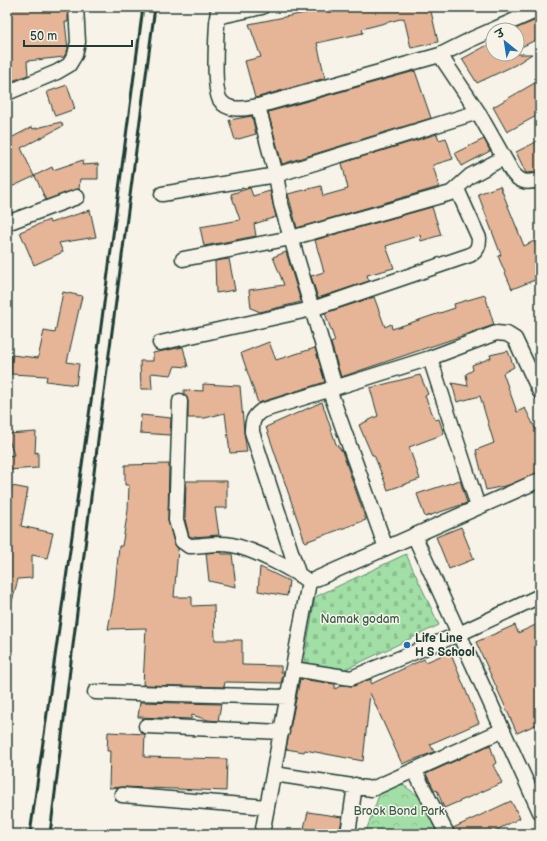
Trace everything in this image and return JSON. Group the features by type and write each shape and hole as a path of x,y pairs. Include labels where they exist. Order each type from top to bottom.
{"street":[{"path":"7,93 57,72 69,65 75,55 78,42 76,7"},
{"path":"262,7 218,12 216,88 221,101 239,109 258,106 440,55 540,9"},
{"path":"440,55 478,112 503,158 517,179 525,183 540,180"},
{"path":"258,106 276,175 281,204 312,309 332,388 386,548"},
{"path":"162,194 276,175 478,112"},
{"path":"183,259 291,238 451,193 470,176 503,158"},
{"path":"160,343 312,309 475,252 479,246 479,238 457,189"},
{"path":"7,223 77,197"},
{"path":"262,834 293,669 303,577 252,432 254,416 261,411 430,358 496,333 507,334 515,340 540,392"},
{"path":"430,358 478,507"},
{"path":"180,401 176,520 182,540 189,546 230,544 303,577 386,548 540,480"},
{"path":"414,535 540,812"},
{"path":"293,669 351,678 459,634 540,596"},
{"path":"95,692 288,697"},
{"path":"146,726 282,732"},
{"path":"274,774 372,789 503,730"},
{"path":"414,770 447,834"},
{"path":"348,834 355,786"},
{"path":"122,795 267,807"}],"green space":[{"name":"Namak godam","path":"406,554 439,625 344,670 304,662 315,597"},
{"name":"Brook Bond Park","path":"395,779 421,798 443,832 438,834 365,834 382,787"}],"building":[{"path":"7,7 68,7 68,22 65,22 68,49 64,57 27,61 28,75 7,83"},
{"path":"320,7 386,7 387,10 402,7 430,7 438,42 411,48 404,18 362,29 363,33 317,43 325,78 255,98 245,61 261,57 249,24 310,12 309,10"},
{"path":"539,19 540,38 525,45 525,25"},
{"path":"485,46 485,62 520,62 477,83 462,59"},
{"path":"525,54 532,54 525,59"},
{"path":"415,71 431,118 282,164 268,112"},
{"path":"540,80 540,114 507,132 493,107"},
{"path":"67,85 75,109 55,116 47,92"},
{"path":"252,116 256,134 235,140 229,120"},
{"path":"61,122 63,126 21,148 34,176 52,167 53,170 83,160 82,165 98,164 98,179 80,179 79,189 46,200 35,176 7,189 7,140 32,127 33,129"},
{"path":"437,134 439,140 446,138 453,159 433,165 439,187 297,228 288,194 321,186 323,196 348,189 342,163"},
{"path":"484,139 490,151 462,166 455,153"},
{"path":"540,140 540,172 526,173 516,152"},
{"path":"500,186 524,246 534,241 540,256 540,278 512,289 498,256 501,255 478,194"},
{"path":"250,188 253,196 270,191 276,217 254,224 256,236 204,246 200,227 240,220 231,194"},
{"path":"432,207 441,235 421,241 420,235 386,246 394,268 367,275 369,281 318,298 311,276 324,272 315,240"},
{"path":"90,210 96,237 59,243 63,252 34,265 20,232 49,220 50,223"},
{"path":"286,252 301,302 260,312 251,308 249,290 284,285 273,257"},
{"path":"229,259 235,290 216,293 215,261"},
{"path":"63,292 82,296 67,362 79,364 76,385 46,381 47,376 11,374 12,355 38,358 44,331 55,333"},
{"path":"485,295 494,325 341,377 331,343 335,341 325,313 374,297 385,327 391,324 392,329 455,308 454,304"},
{"path":"269,342 276,360 315,348 325,382 258,403 241,353"},
{"path":"183,347 188,367 175,366 171,375 151,373 152,389 141,389 140,361 153,361 153,353"},
{"path":"508,351 514,367 503,373 517,412 525,408 540,438 540,472 509,485 486,490 476,450 494,443 480,396 457,402 452,383 468,386 466,374 473,370 472,365 491,358 490,355"},
{"path":"420,375 428,394 425,396 435,420 439,419 444,434 409,447 420,479 388,490 374,455 372,455 359,425 378,416 370,388"},
{"path":"203,384 240,386 247,452 230,453 225,413 205,418 188,418 188,401 184,394 184,390 203,391"},
{"path":"322,402 336,444 342,451 366,520 305,542 266,427"},
{"path":"141,415 171,418 170,435 140,433"},
{"path":"36,432 35,453 38,452 38,468 7,470 7,456 14,455 7,434"},
{"path":"169,464 168,520 174,543 178,549 174,597 192,597 192,606 214,605 215,640 242,640 242,665 281,666 281,672 284,672 281,683 225,682 224,687 143,685 146,628 108,629 114,597 119,546 122,546 128,510 129,485 125,485 125,465"},
{"path":"460,480 467,503 425,517 417,494"},
{"path":"186,481 227,481 227,508 215,508 219,535 189,536 185,519"},
{"path":"12,486 28,489 21,526 53,533 47,558 32,555 32,578 18,579 11,605 7,605 7,574 10,554 7,553 7,509"},
{"path":"461,527 474,559 449,569 436,537"},
{"path":"221,552 222,554 232,554 236,587 209,581 206,553"},
{"path":"260,567 289,581 287,596 258,591"},
{"path":"540,623 540,723 517,733 476,642 515,625 518,633"},
{"path":"450,652 479,723 430,744 434,752 402,764 370,693 363,761 305,750 304,752 286,749 300,679 335,684 335,689 342,685 354,686 371,679 371,684 424,659 426,662"},
{"path":"140,702 221,704 218,721 208,720 192,715 191,719 138,717"},
{"path":"108,732 145,734 144,757 227,759 226,791 123,787 109,788 110,751 107,751"},
{"path":"490,745 496,763 493,765 502,783 444,808 437,790 435,791 426,774"},
{"path":"511,801 520,818 489,834 455,834 453,828"},
{"path":"308,812 342,817 340,834 326,834 304,828"}],"railway":[{"path":"30,834 93,387 143,7"},
{"path":"50,834 102,407 155,7"}],"place":[{"name":"Life Line H S School","path":"407,645"}]}
